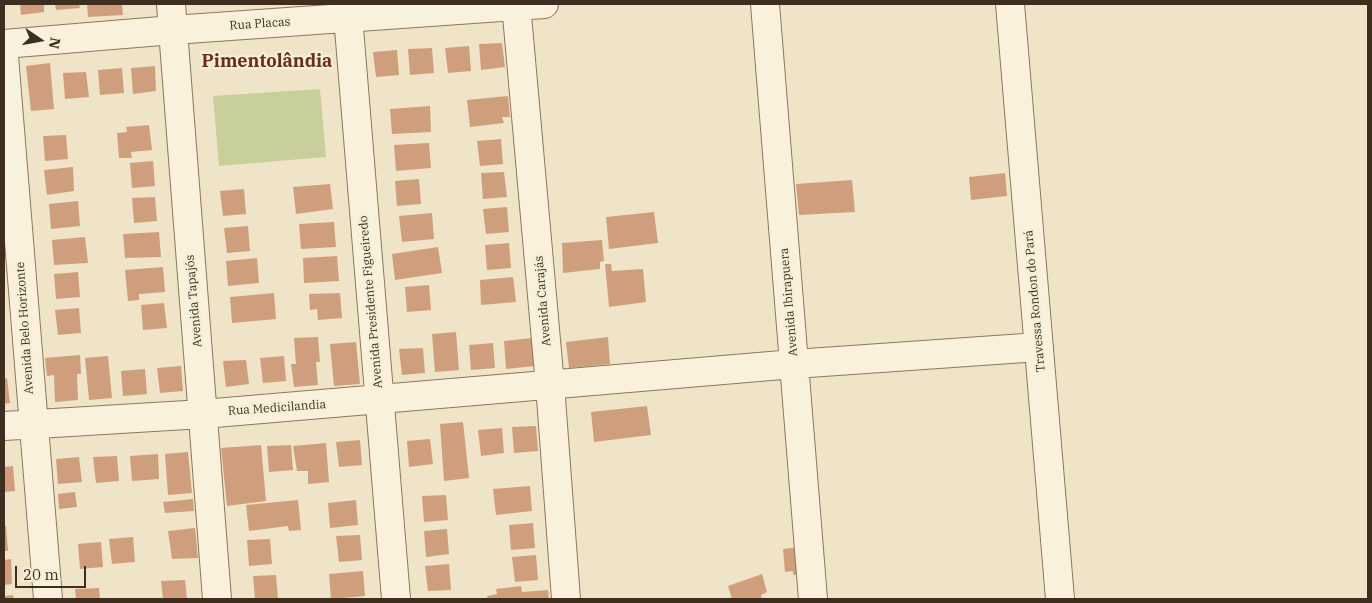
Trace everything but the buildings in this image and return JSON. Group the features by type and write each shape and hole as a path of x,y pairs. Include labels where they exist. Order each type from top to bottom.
{"street":[{"name":"Rua Placas","path":"4,44 172,17 544,4"},
{"name":"Avenida Ibirapuera","path":"765,4 813,599"},
{"name":"Travessa Rondon do Pará","path":"1010,4 1060,599"},
{"name":"Avenida Carajás","path":"516,5 550,386 566,599"},
{"name":"Avenida Presidente Figueiredo","path":"348,11 396,599"},
{"name":"Avenida Tapajós","path":"172,17 217,599"},
{"name":"Avenida Belo Horizonte","path":"4,56 48,599"},
{"name":"Rua Medicilandia","path":"4,426 203,414 794,364 1039,347"}],"green space":[{"path":"320,89 326,157 219,166 213,96"}],"district":[{"name":"Pimentolândia","path":"267,62"}]}
